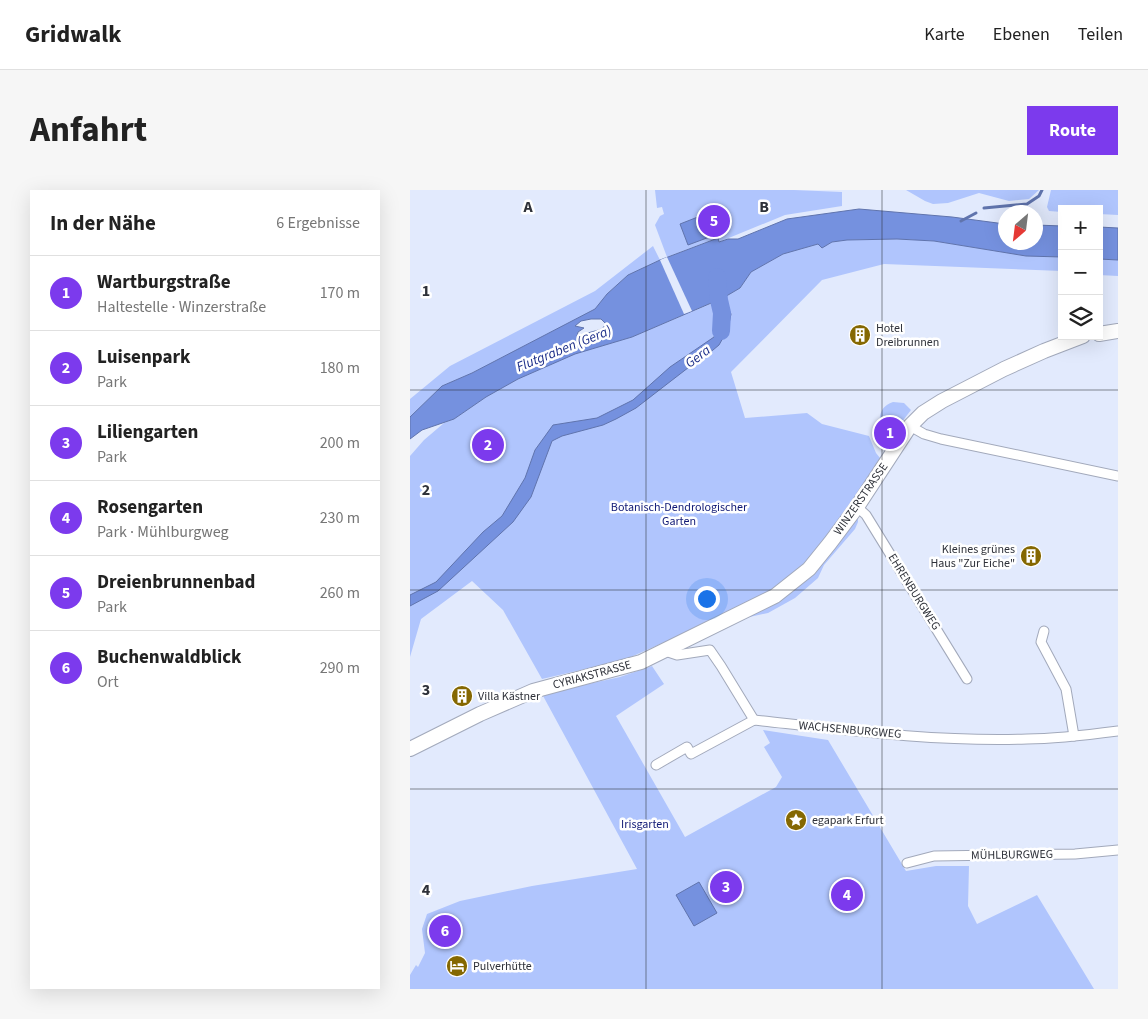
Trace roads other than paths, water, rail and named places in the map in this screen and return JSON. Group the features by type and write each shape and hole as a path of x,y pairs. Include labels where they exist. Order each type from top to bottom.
{"street":[{"path":"1103,333 1118,331"},
{"name":"WINZERSTRASSE","path":"665,651 775,596 809,569 858,507 910,426 923,413 1004,369 1044,350 1072,340"},
{"path":"910,426 924,434 941,439 1118,476"},
{"name":"EHRENBURGWEG","path":"858,507 866,515 968,679"},
{"path":"1044,630 1041,642 1066,688 1074,736"},
{"path":"656,765 687,747 691,754 754,720 710,650 677,655 665,651"},
{"name":"CYRIAKSTRASSE","path":"410,749 480,714 533,691 642,662 665,651"},
{"name":"WACHSENBURGWEG","path":"754,720 907,735 1002,740 1074,736 1118,731"},
{"name":"MÜHLBURGWEG","path":"907,863 934,856 1075,854 1118,850"}],"water":[{"path":"714,209 723,232 688,245 680,224"},
{"name":"Flutgraben (Gera)","path":"859,209 998,223 998,250 1043,250 1043,225 1058,226 1058,257 1026,256 934,241 897,239 847,240 832,242 822,248 818,244 783,254 751,272 740,288 723,298 632,337 575,354 518,379 486,397 454,419 422,430 410,439 410,417 442,386 472,373 595,309 607,294 628,275 660,260 718,238 719,242 728,239 738,239 787,219","holes":["601,319 606,324 602,329 577,336 578,332 584,328 575,326 581,321"]},
{"path":"1103,227 1118,228 1118,260 1103,259"},
{"path":"727,306 731,314 728,329 719,345 636,408 603,425 562,436 552,441 531,497 513,522 438,591 410,606 410,595 436,582 483,532 502,516 525,478 535,450 553,425 597,418 633,400 670,367 714,337 721,323 720,310"},
{"path":"699,882 717,913 694,926 676,895"}],"waterway":[{"path":"984,208 1027,204 1039,196 1042,190"},
{"path":"961,221 976,213"},
{"name":"Gera","path":"717,277 722,313 721,331"}],"place":[{"name":"Dreienbrunnenbad","path":"714,221"},
{"name":"Hotel Dreibrunnen","path":"860,335"},
{"name":"Wartburgstraße","path":"890,433"},
{"name":"Luisenpark","path":"488,445"},
{"name":"Kleines grünes Haus \"Zur Eiche\"","path":"1031,556"},
{"name":"Villa Kästner","path":"462,696"},
{"name":"egapark Erfurt","path":"796,820"},
{"name":"Liliengarten","path":"726,887"},
{"name":"Rosengarten","path":"847,895"},
{"name":"Buchenwaldblick","path":"445,931"},
{"name":"Pulverhütte","path":"457,966"}],"park label":[{"name":"Botanisch-Dendrologischer Garten","path":"679,514"},
{"name":"Irisgarten","path":"645,824"}]}
